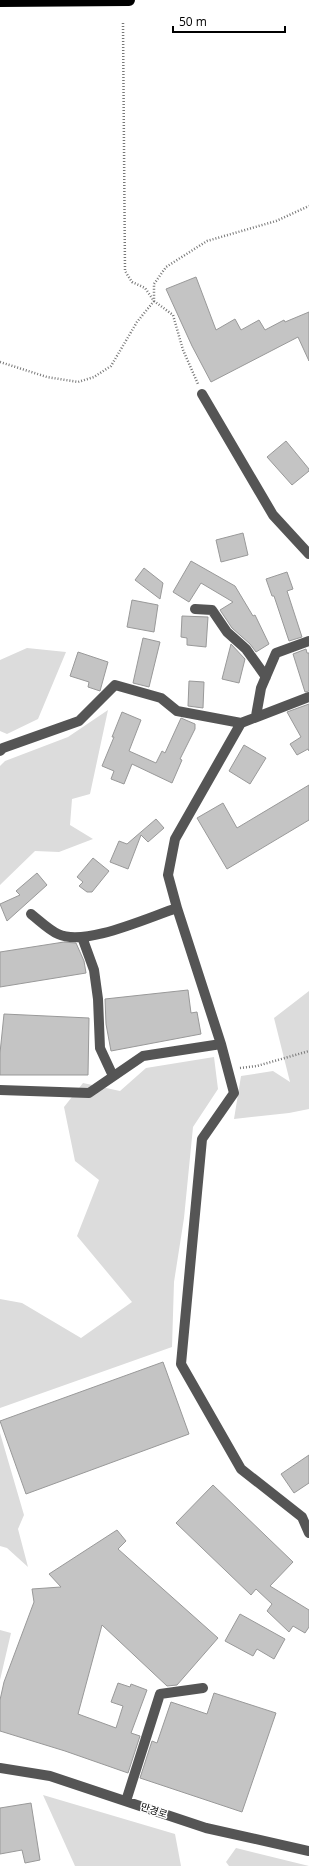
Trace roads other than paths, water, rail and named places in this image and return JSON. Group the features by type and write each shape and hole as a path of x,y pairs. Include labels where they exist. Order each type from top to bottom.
{"highway":[{"path":"0,1 129,0"}],"street":[{"path":"202,394 273,515 309,554"},
{"path":"195,609 212,610 227,632 246,649 266,677"},
{"path":"256,716 261,688 276,653 309,641"},
{"path":"0,751 3,748 79,721 115,685 161,698 177,711 241,722 309,697"},
{"path":"241,722 175,839 168,875 177,908 221,1044 234,1093 202,1139 181,1364 241,1470 302,1516 309,1533"},
{"path":"31,914 59,935 82,937 100,934 177,908"},
{"path":"82,937 94,970 98,999 100,1048 113,1076"},
{"path":"0,1090 89,1093 143,1056 221,1044"},
{"path":"126,1801 160,1694 203,1688"},
{"name":"만경로","path":"0,1768 50,1776 206,1828 309,1851"}]}
